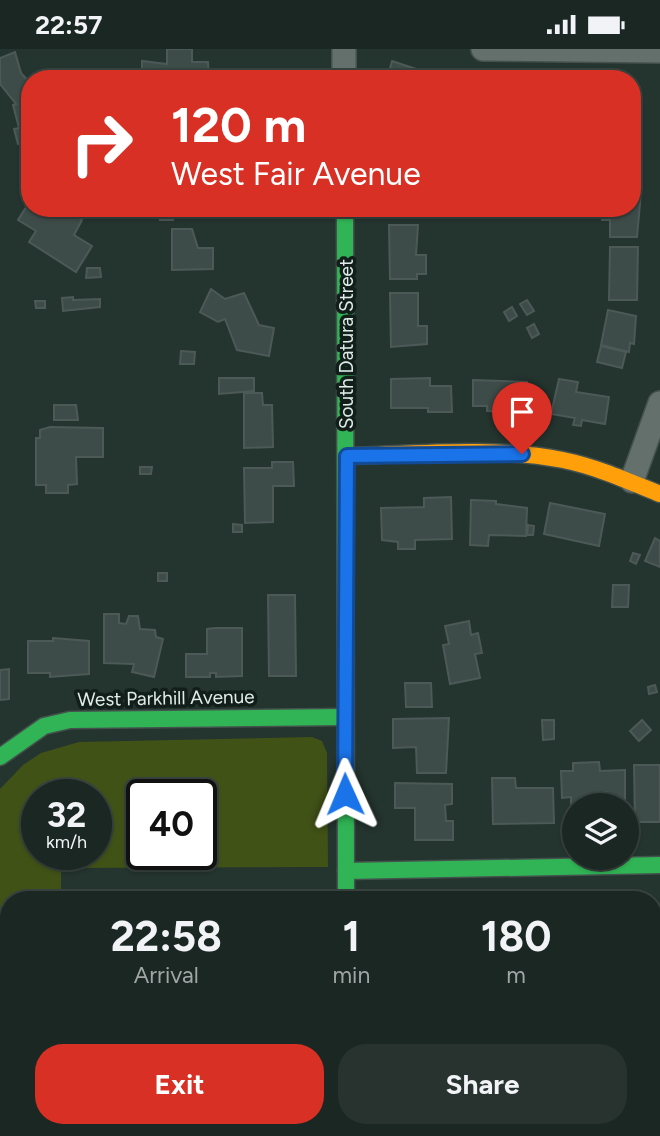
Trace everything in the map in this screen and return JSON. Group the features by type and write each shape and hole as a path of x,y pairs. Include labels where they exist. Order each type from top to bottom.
{"street":[{"path":"344,49 344,70"},
{"path":"483,49 660,51"},
{"name":"South Datura Street","path":"345,217 346,891"},
{"path":"632,481 660,403"},
{"path":"347,456 522,454 563,460 632,481 660,494"},
{"name":"West Parkhill Avenue","path":"0,757 44,726 70,720 344,717"},
{"path":"346,871 660,865"}],"green space":[{"path":"312,737 322,741 327,753 328,867 217,867 217,779 126,779 126,868 112,868 112,779 21,779 21,870 61,870 61,891 0,891 0,789 23,765 41,753 79,742"}],"building":[{"path":"167,49 192,49 192,62 208,62 208,70 142,70 142,61 167,64"},
{"path":"15,52 21,73 21,143 18,144 14,129 19,128 13,105 16,104 0,84 0,58"},
{"path":"392,61 419,70 390,70"},
{"path":"21,215 77,217 82,220 74,235 92,246 76,272 29,242 36,231 18,220"},
{"path":"159,217 173,217 173,220 160,220"},
{"path":"602,217 639,217 637,237 610,237 610,220 602,220"},
{"path":"389,225 418,225 416,255 426,255 426,274 417,274 417,279 390,279"},
{"path":"172,229 192,229 198,248 213,248 213,269 172,270"},
{"path":"610,247 638,247 637,300 609,300"},
{"path":"87,268 100,268 101,277 86,278"},
{"path":"211,289 225,299 244,293 259,325 274,328 269,356 237,350 225,319 218,322 200,312"},
{"path":"390,293 418,293 418,326 427,326 427,344 391,347"},
{"path":"73,297 73,300 100,299 100,307 63,311 62,298"},
{"path":"527,300 534,311 527,315 520,304"},
{"path":"35,301 45,301 45,308 36,308"},
{"path":"512,307 517,316 509,321 504,312"},
{"path":"608,310 636,316 634,344 630,343 629,352 601,345"},
{"path":"534,324 539,334 532,338 527,328"},
{"path":"601,346 626,352 622,368 597,362"},
{"path":"181,351 195,352 194,364 180,364"},
{"path":"219,378 254,378 254,391 219,394"},
{"path":"430,378 430,386 451,386 452,412 428,412 428,408 391,408 391,379"},
{"path":"559,379 578,382 576,392 609,397 605,424 582,420 581,426 573,425 575,418 551,414"},
{"path":"473,380 527,382 527,412 487,411 487,406 473,406"},
{"path":"244,393 262,393 263,405 272,405 273,447 244,448"},
{"path":"54,405 76,405 78,420 54,420"},
{"path":"50,427 103,428 103,457 76,457 77,484 68,485 68,493 46,493 46,485 36,485 36,438 40,438 40,430"},
{"path":"272,462 293,462 294,486 273,486 273,522 245,523 244,468 272,468"},
{"path":"140,467 152,467 151,474 140,474"},
{"path":"451,497 452,539 415,540 415,549 398,549 398,542 382,540 381,508 424,507 424,498"},
{"path":"471,500 496,501 496,504 527,508 526,536 489,535 488,546 470,545"},
{"path":"550,503 605,514 599,546 544,534"},
{"path":"233,524 242,525 242,532 233,532"},
{"path":"528,525 534,526 533,535 527,535"},
{"path":"655,538 660,541 660,567 645,561"},
{"path":"633,553 640,555 636,564 630,561"},
{"path":"158,573 167,573 167,581 158,581"},
{"path":"613,585 629,585 628,607 612,607"},
{"path":"268,595 295,595 296,676 269,676"},
{"path":"104,614 119,614 119,623 126,624 129,616 138,616 140,629 155,630 156,637 163,639 154,677 132,672 134,664 104,663"},
{"path":"469,621 471,635 478,633 482,653 475,654 480,678 450,684 443,645 449,644 445,626"},
{"path":"242,628 242,676 216,677 216,673 210,673 210,677 186,677 186,654 207,654 207,629"},
{"path":"53,638 89,641 89,674 50,677 50,673 28,673 28,641 53,641"},
{"path":"9,669 9,699 0,700 0,670"},
{"path":"405,683 431,683 432,707 406,707"},
{"path":"655,685 657,692 649,694 648,687"},
{"path":"449,718 446,773 417,773 416,747 393,748 393,719"},
{"path":"542,720 554,720 554,739 543,740"},
{"path":"642,720 651,730 639,741 630,731"},
{"path":"599,762 600,771 625,770 625,793 562,793 562,798 561,771 573,771 573,763"},
{"path":"634,765 660,765 660,822 639,822 639,793 634,793"},
{"path":"492,778 515,778 516,788 553,788 554,823 493,824"},
{"path":"395,783 452,784 452,804 445,805 446,821 453,821 453,840 415,840 415,808 395,808"}],"traffic: fast":[{"path":"345,217 346,891"},
{"path":"0,757 44,726 70,720 344,717"},
{"path":"346,871 660,865"}],"traffic: slow":[{"path":"347,456 455,452 536,456 588,466 660,494"}],"route":[{"path":"345,794 347,456 522,454"}]}
